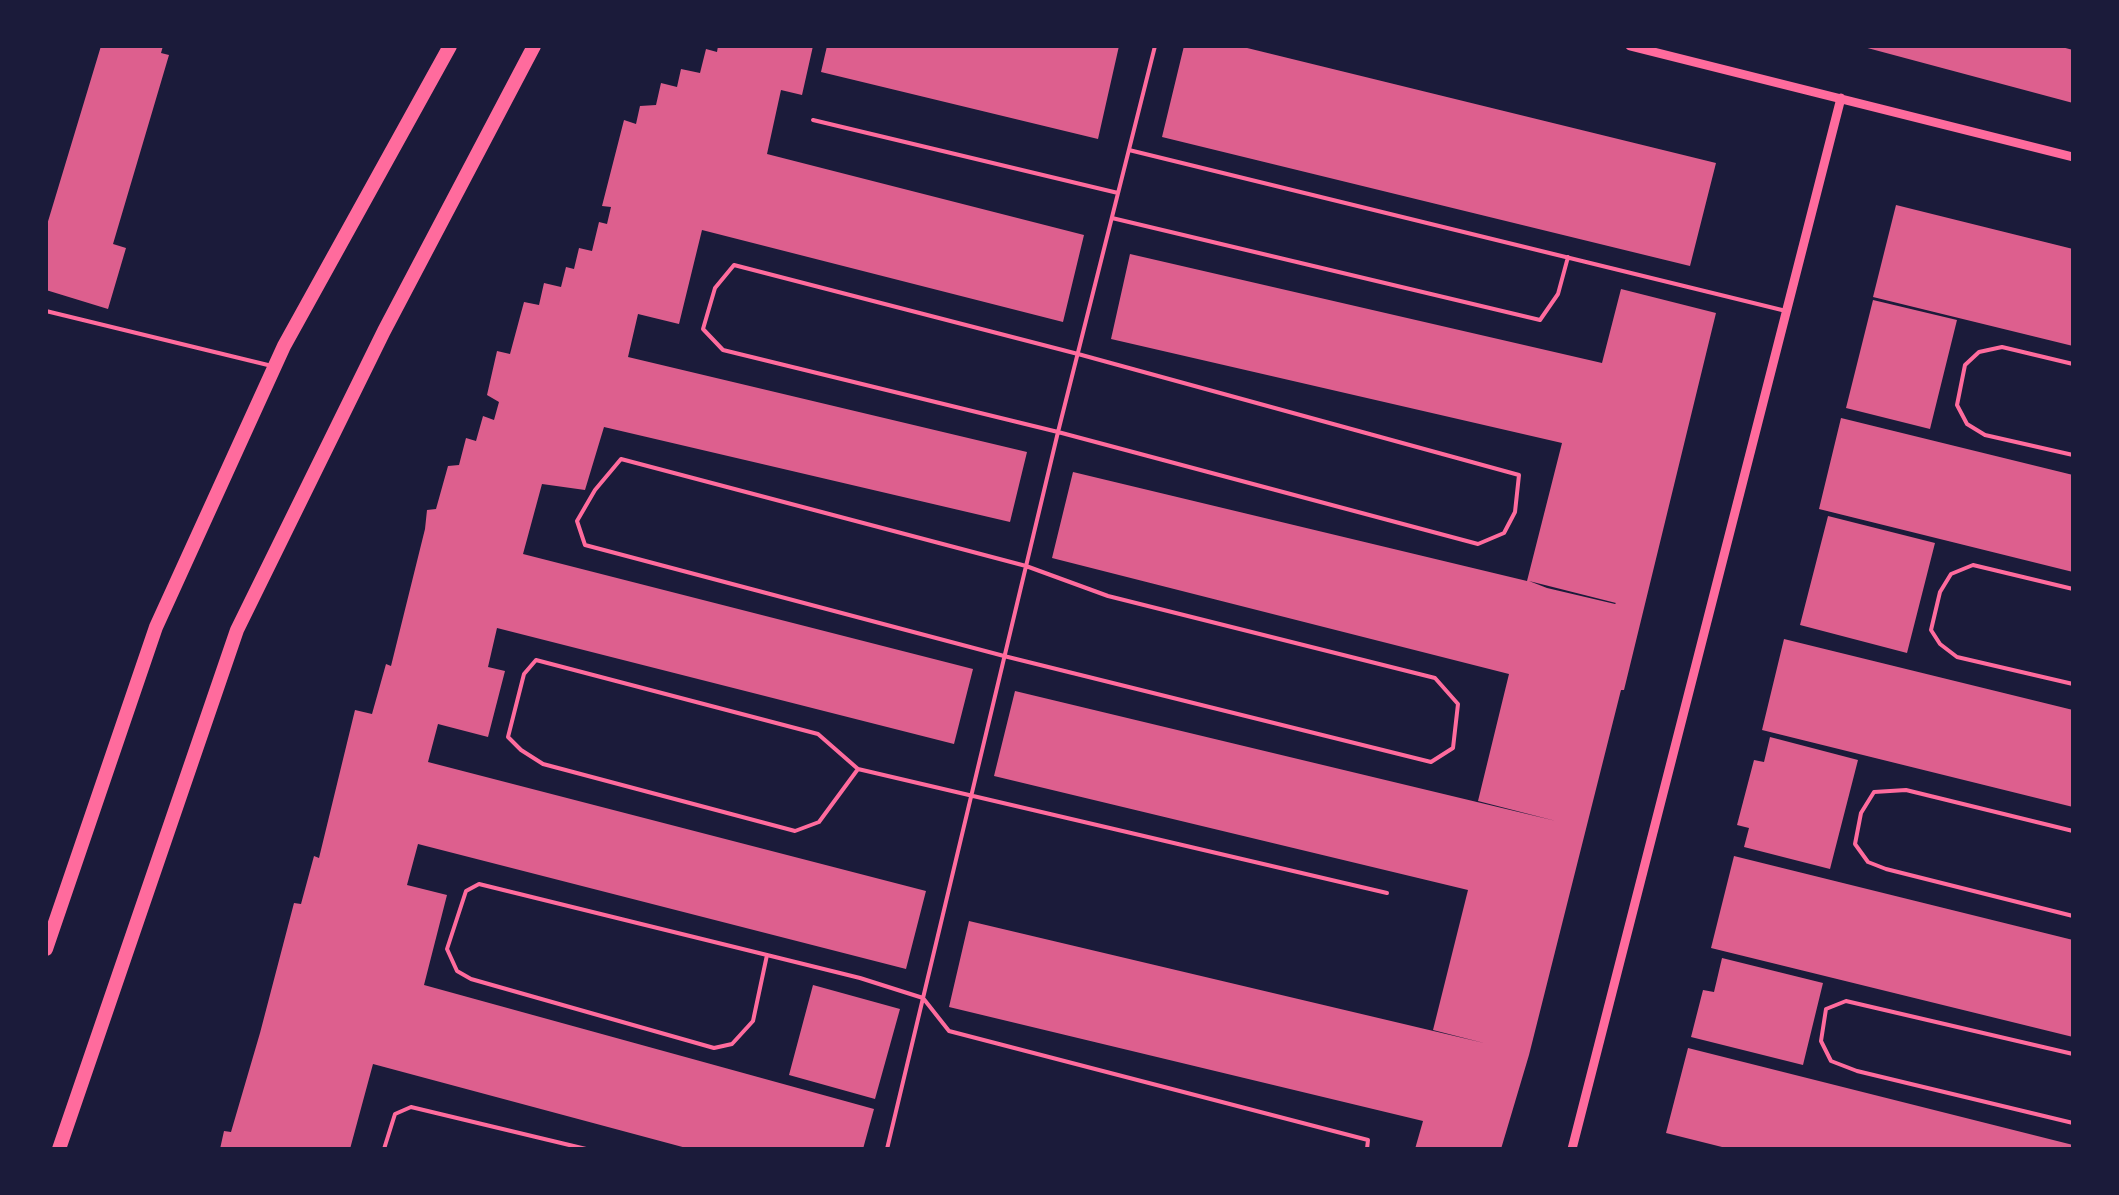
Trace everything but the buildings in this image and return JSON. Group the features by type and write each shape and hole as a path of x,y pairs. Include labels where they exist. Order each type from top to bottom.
{"highway":[{"path":"46,949 156,628 274,366 450,46"},
{"path":"59,1149 236,630 384,331 534,46"}],"street":[{"path":"1630,46 2073,157"},
{"path":"1572,1149 1841,98"}],"lane":[{"path":"887,1149 1058,432 1155,46"},
{"path":"814,120 1118,193"},
{"path":"1129,150 1786,311"},
{"path":"1112,218 1540,320 1558,294 1568,257"},
{"path":"734,266 1078,354 1518,475 1516,512 1504,533 1478,544 1058,432 723,350 703,329 716,288 734,266"},
{"path":"46,311 274,366"},
{"path":"2073,364 2002,347 1979,352 1965,365 1957,405 1967,424 1985,435 2073,455"},
{"path":"621,459 1026,566 1108,596 1435,678 1458,704 1453,748 1430,762 1004,656 586,545 577,521 595,490 621,459"},
{"path":"2073,589 1973,565 1951,574 1940,592 1931,630 1940,644 1957,657 2073,684"},
{"path":"858,769 818,822 795,831 543,764 521,750 508,737 524,674 536,660 818,734 858,769 1387,893"},
{"path":"2073,831 1906,790 1874,792 1861,813 1855,844 1868,862 1886,869 2073,916"},
{"path":"767,954 753,1021 732,1044 714,1048 471,979 457,971 447,949 466,891 479,884 767,954 860,978 923,998 949,1031 1368,1140 1367,1149"},
{"path":"2073,1054 1846,1001 1826,1009 1821,1041 1831,1061 1856,1071 2073,1123"},
{"path":"384,1149 395,1114 411,1107 586,1149"}]}
